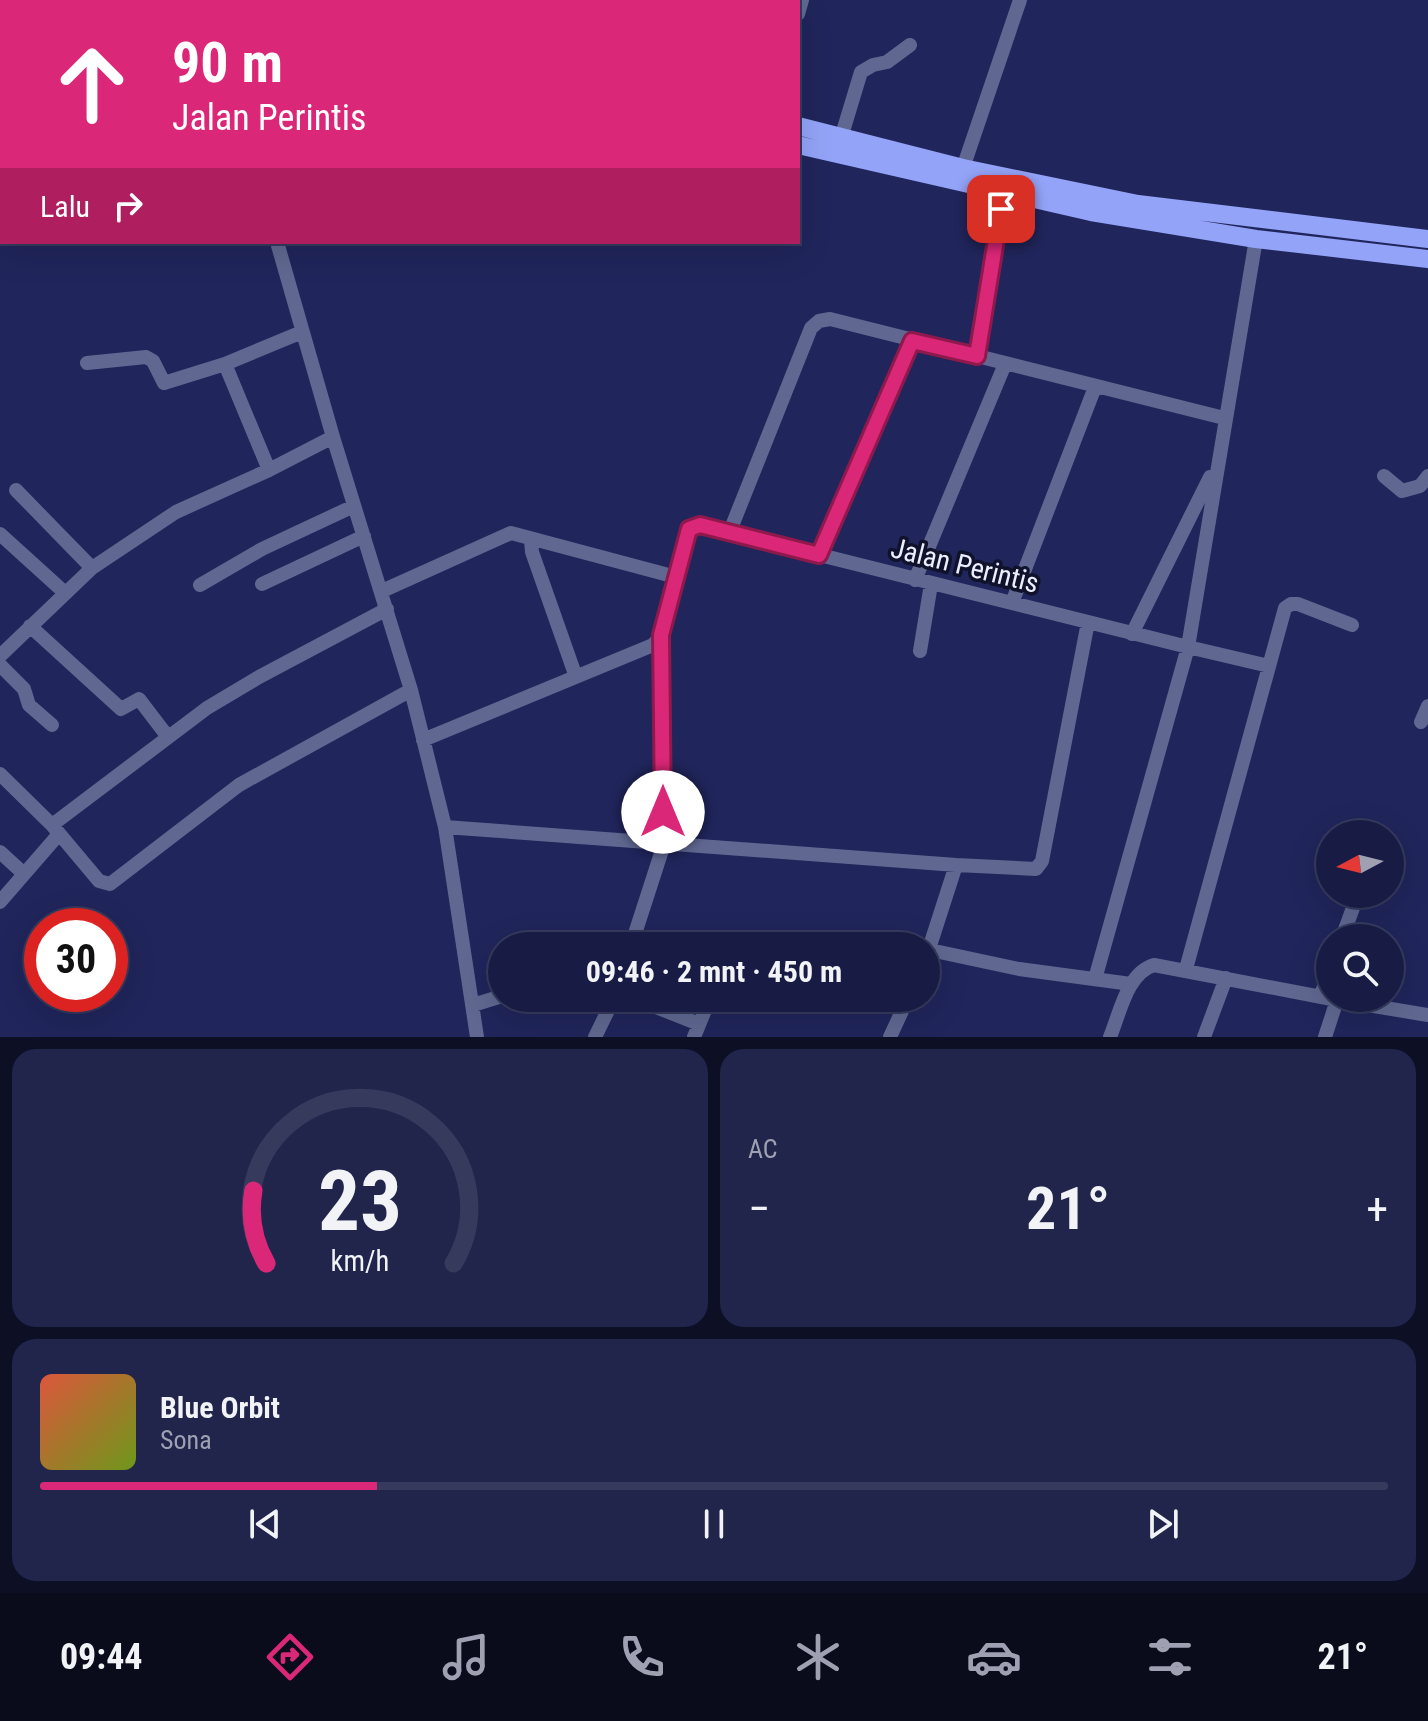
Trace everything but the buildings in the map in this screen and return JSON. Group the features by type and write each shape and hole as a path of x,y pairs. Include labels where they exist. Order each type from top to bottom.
{"main road":[{"path":"800,127 963,168 1138,204 1428,239"},
{"path":"800,145 1091,212 1256,239 1428,259"},
{"path":"1290,222 1290,243"}],"street":[{"path":"963,168 1020,0"},
{"path":"841,138 861,72 887,62 910,45"},
{"path":"977,356 1004,192"},
{"path":"1095,979 1188,647 1256,239"},
{"path":"278,244 411,690 445,827 477,1037"},
{"path":"730,531 813,325 822,319 1224,418"},
{"path":"87,363 146,357 153,361 164,383 225,364 302,332"},
{"path":"819,555 912,341"},
{"path":"225,364 269,470"},
{"path":"915,580 1005,364"},
{"path":"1012,603 1095,387"},
{"path":"0,656 92,568 176,512 333,437"},
{"path":"1132,634 1217,463"},
{"path":"1384,476 1402,491 1420,486 1428,476"},
{"path":"16,490 92,568"},
{"path":"200,585 262,549 354,506"},
{"name":"Jalan Perintis","path":"636,932 664,844 661,635 689,529 700,525 730,531 915,580 1269,666"},
{"path":"0,534 64,592"},
{"path":"382,591 508,534 519,534 531,540 676,577"},
{"path":"262,584 364,536"},
{"path":"531,540 532,552 576,677"},
{"path":"920,651 931,584"},
{"path":"1186,969 1282,614 1291,604 1298,604 1352,625"},
{"path":"0,902 55,830 168,737 233,692 387,609"},
{"path":"445,827 1036,869 1042,861 1088,622"},
{"path":"30,626 121,709 139,699 168,737"},
{"path":"423,740 647,648 661,635"},
{"path":"0,665 24,689 29,705 52,725"},
{"path":"0,774 99,881 110,884 222,796 411,690"},
{"path":"1421,722 1428,706"},
{"path":"0,852 23,873"},
{"path":"935,932 956,865"},
{"path":"940,956 1131,984"},
{"path":"1110,1037 1131,984 1143,970 1154,965 1316,996"},
{"path":"1204,1037 1226,978"},
{"path":"473,1005 488,1000"},
{"path":"1404,1011 1428,1015"},
{"path":"595,1037 607,1012"},
{"path":"660,1012 697,1031 704,1012"},
{"path":"890,1037 902,1012"},
{"path":"1325,1037 1333,1012"}],"route":[{"path":"663,812 661,635 689,529 700,525 819,555 912,341 977,356 1001,209"}]}
